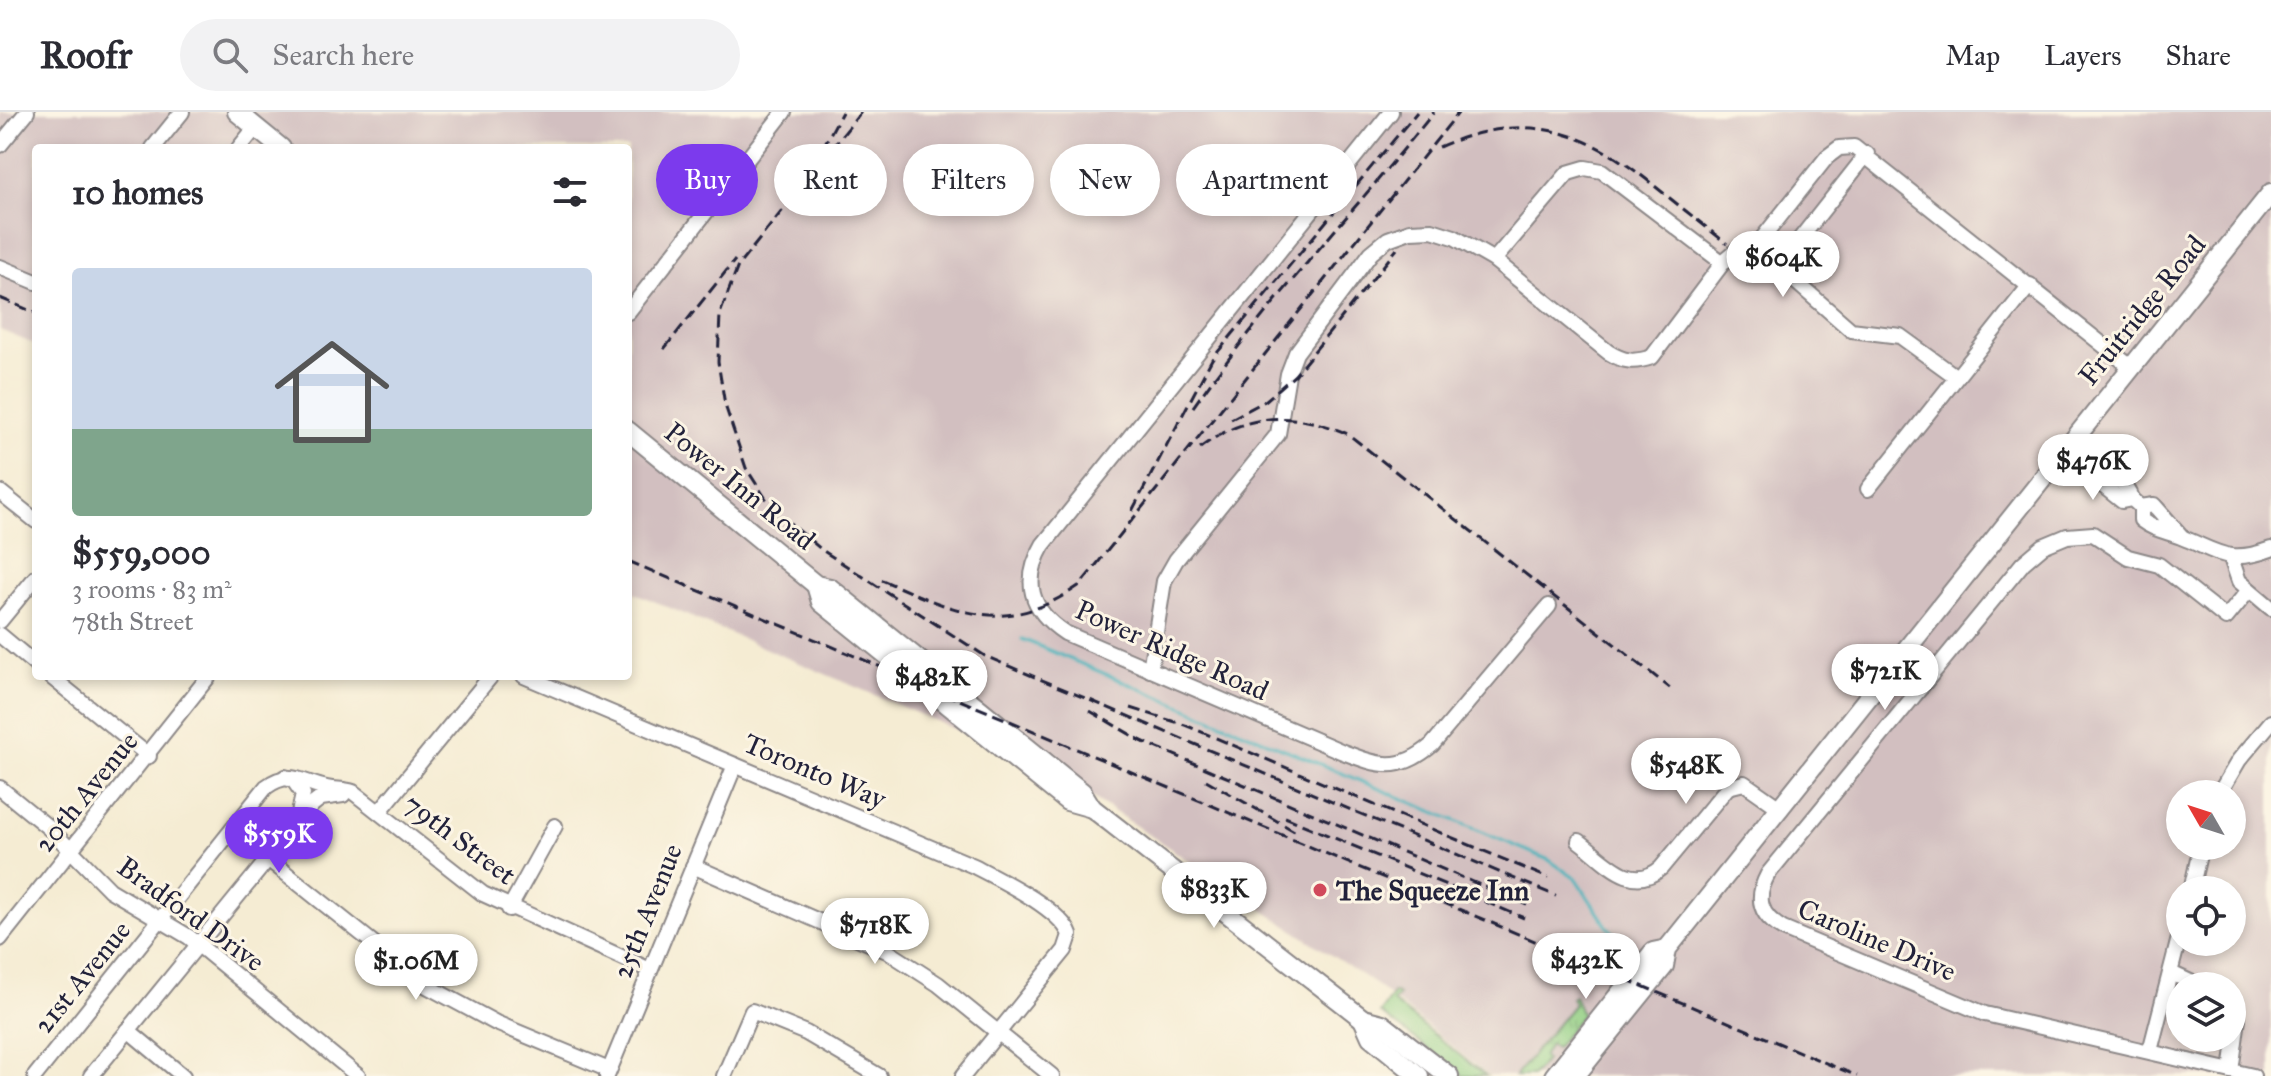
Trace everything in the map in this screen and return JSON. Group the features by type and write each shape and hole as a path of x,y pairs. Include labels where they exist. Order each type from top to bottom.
{"main road":[{"path":"237,112 276,144"},
{"name":"Fruitridge Road","path":"1575,1076 1664,966 1667,949 2271,193"},
{"name":"Power Inn Road","path":"632,434 816,585 830,588 1082,792 1092,808 1363,1019 1382,1024 1449,1076"},
{"name":"Fruitridge Road","path":"1554,1076 1653,952 1667,949"},
{"name":"Power Inn Road","path":"1363,1019 1371,1037 1419,1076"}],"street":[{"path":"0,145 27,112"},
{"path":"156,144 182,112"},
{"path":"632,307 784,112"},
{"name":"Power Ridge Road","path":"1391,112 1043,545 1032,564 1030,584 1035,605 1047,622 1065,633 1343,752 1376,764 1396,765 1416,759 1432,745 1549,606"},
{"path":"242,144 256,127"},
{"path":"1150,670 1164,581 1176,560 1278,434 1288,374 1296,353 1371,253 1388,239 1410,231 1432,230 1454,237 1494,260 1608,352 1621,361 1637,362 1652,357 1723,263 1738,249 1757,245 1827,157 1839,148 1854,147 1867,154 2132,368"},
{"path":"1867,154 1792,249 1786,261 1787,274 1851,330 1900,336 1955,376"},
{"path":"1494,260 1568,173 1585,168 1602,171 1723,263"},
{"path":"0,267 32,280"},
{"path":"1868,489 2030,285"},
{"path":"2068,448 2086,462 2095,462 2130,491 2136,503 2154,505 2182,537 2213,554 2231,558 2252,556 2271,549"},
{"path":"0,492 32,518"},
{"name":"Caroline Drive","path":"2249,590 2226,618 2159,565 2128,557 2093,534 2067,536 2043,546 2023,563 1768,874 1760,889 1760,906 1768,921 1975,1010 2253,1076"},
{"path":"2231,558 2239,581 2271,608"},
{"path":"0,621 32,582"},
{"path":"0,635 32,662"},
{"path":"55,680 149,756"},
{"name":"20th Avenue","path":"1,935 149,756 206,680"},
{"path":"285,777 295,776 359,796 380,811 488,680"},
{"name":"Toronto Way","path":"533,680 997,877 1064,924 1070,935 1065,950 998,1032"},
{"path":"2227,780 2239,760 2271,722"},
{"name":"25th Avenue","path":"608,1073 735,765"},
{"path":"285,777 294,781 303,794 295,826"},
{"name":"21st Avenue","path":"35,1076 266,787 285,777"},
{"path":"1579,841 1625,875 1638,880 1651,877 1661,868 1728,787 1744,783 1781,809"},
{"name":"Bradford Drive","path":"0,788 49,828 110,890 198,945 358,1076"},
{"path":"91,1076 321,798 359,796"},
{"name":"79th Street","path":"380,811 464,881 509,909 650,970"},
{"name":"79th Street","path":"509,909 555,826"},
{"path":"268,859 427,986 496,1023 608,1073"},
{"path":"693,866 887,951 938,984 1052,1076"},
{"path":"2150,1051 2166,992"},
{"path":"724,1076 752,1011 806,1033 879,1076"},
{"path":"128,1030 183,1076"},
{"path":"963,1076 998,1032"},
{"path":"2231,1071 2234,1052"}],"shaded area":[{"path":"0,112 2271,112 2271,1076 1489,1076 1375,984 1053,771 632,592 632,144 32,144 32,343 0,330"}],"green space":[{"path":"1394,992 1399,995 1393,1002 1486,1076 1464,1076 1380,1013"},
{"path":"1574,996 1582,1014 1556,1048 1550,1044 1543,1057 1546,1060 1532,1076 1515,1076 1574,1004 1571,998"}],"waterway":[{"path":"1022,639 1549,860 1576,879 1607,926 1631,950"}],"railway":[{"path":"825,144 842,112"},
{"path":"861,112 738,266 720,314 718,362 725,405 746,468 772,508 822,550 985,656 1556,896"},
{"path":"1132,511 1212,359 1417,112"},
{"path":"1193,407 1251,331 1434,112"},
{"path":"882,580 959,610 1005,615 1028,611 1080,585 1459,112"},
{"path":"1439,147 1496,130 1522,128 1572,136 1621,161 1727,244"},
{"path":"1231,419 1265,401 1295,375 1397,249"},
{"path":"664,349 735,260"},
{"path":"0,298 32,311"},
{"path":"1200,448 1235,427 1272,419 1309,421 1348,434 1670,688"},
{"path":"632,563 1857,1076"},
{"path":"1131,708 1185,725 1548,878"},
{"path":"1090,711 1145,743"},
{"path":"1137,739 1527,905"},
{"path":"1206,780 1296,832"},
{"path":"1285,817 1524,918"}],"place":[{"name":"The Squeeze Inn","path":"1320,890"}]}
